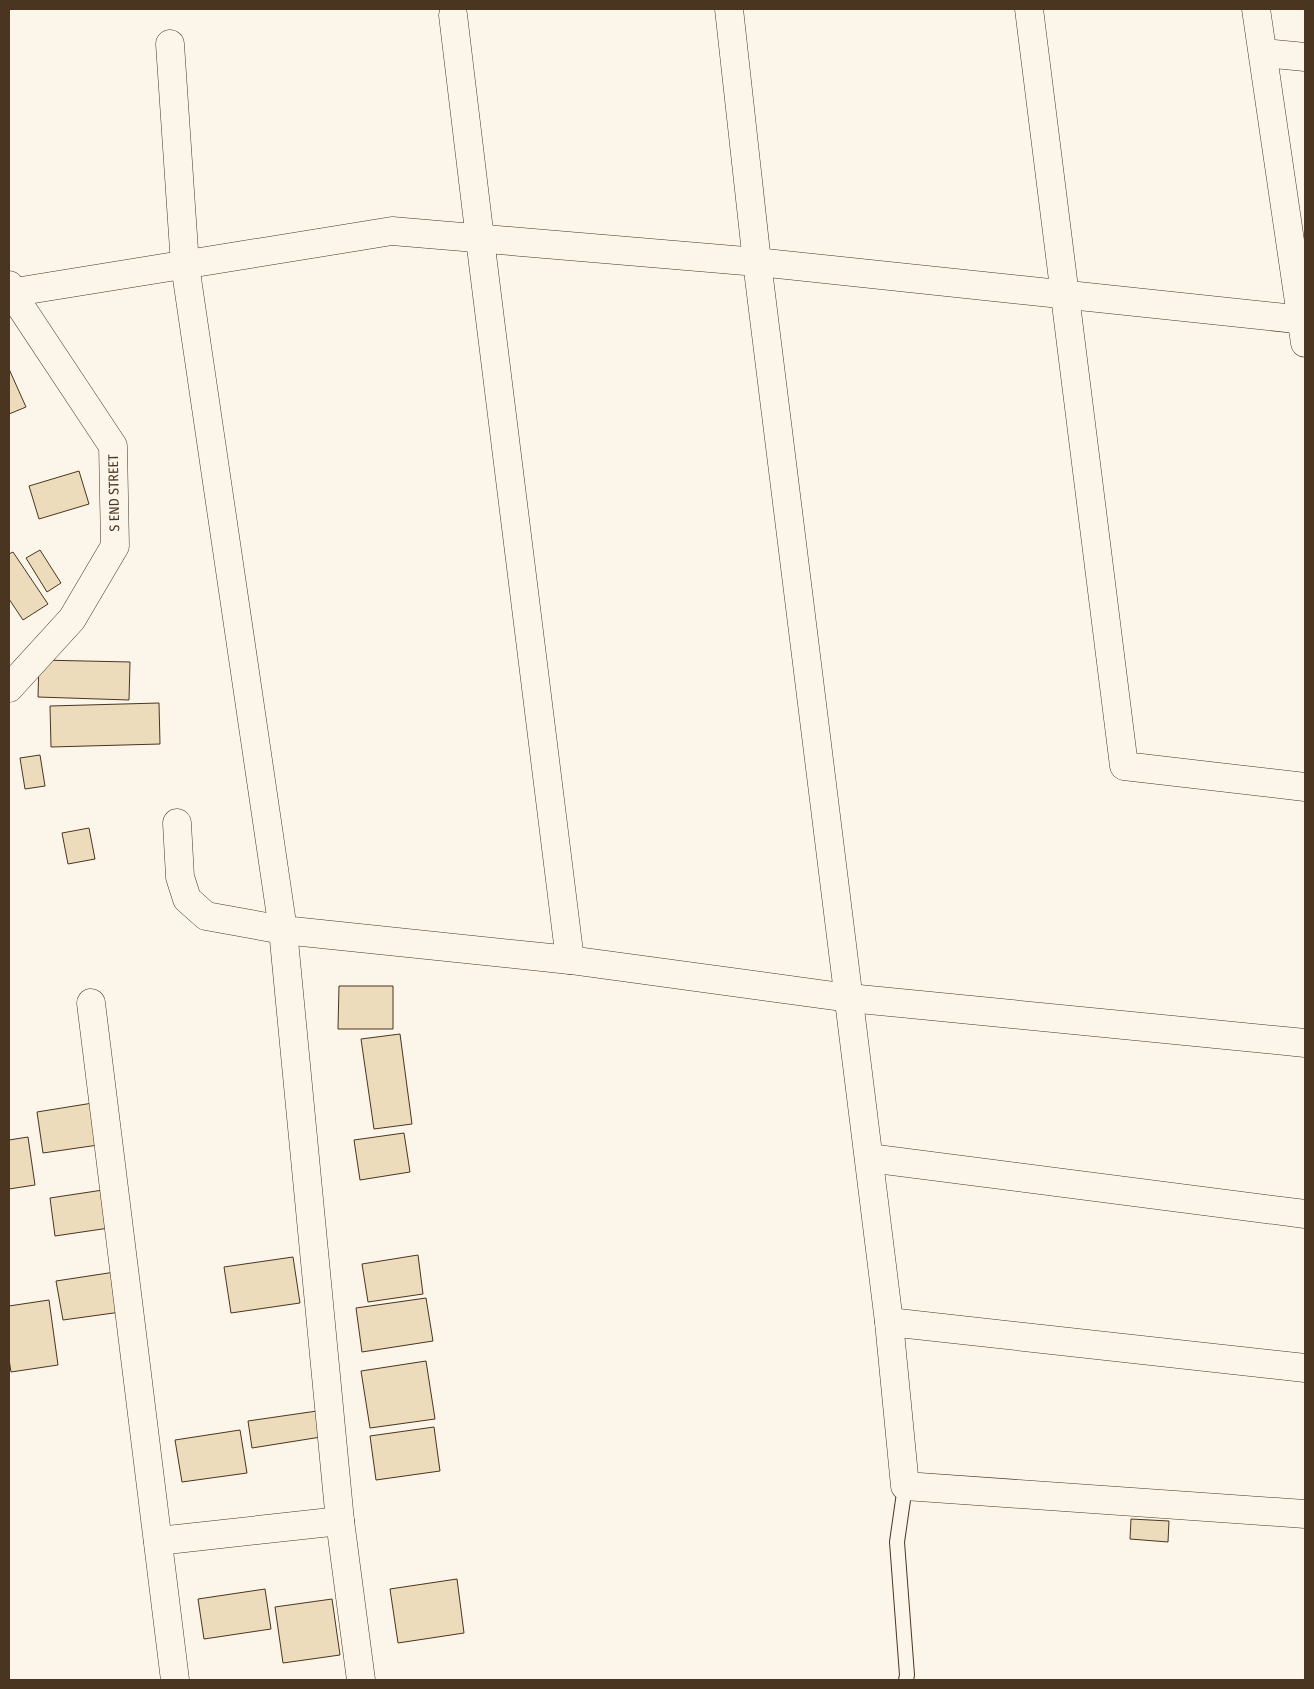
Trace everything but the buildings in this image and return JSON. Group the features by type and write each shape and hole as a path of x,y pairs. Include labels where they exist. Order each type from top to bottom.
{"street":[{"path":"729,9 757,262 889,1322 905,1486 1305,1514"},
{"path":"1029,9 1124,766 1305,787"},
{"path":"10,290 392,231 757,262 1066,294 1304,328 1256,9"},
{"path":"453,15 570,960"},
{"path":"170,44 185,264 283,930 340,1520 362,1680"},
{"path":"1263,52 1305,57"},
{"name":"S END STREET","path":"9,688 72,619 115,546 113,446 10,290"},
{"path":"176,823 180,878 187,899 206,916 283,930 570,960 849,998 1305,1043"},
{"path":"90,1003 175,1680"},
{"path":"868,1158 1305,1214"},
{"path":"889,1322 1305,1368"},
{"path":"158,1541 340,1520"}],"lane":[{"path":"905,1486 897,1542 908,1675 906,1680"}]}
